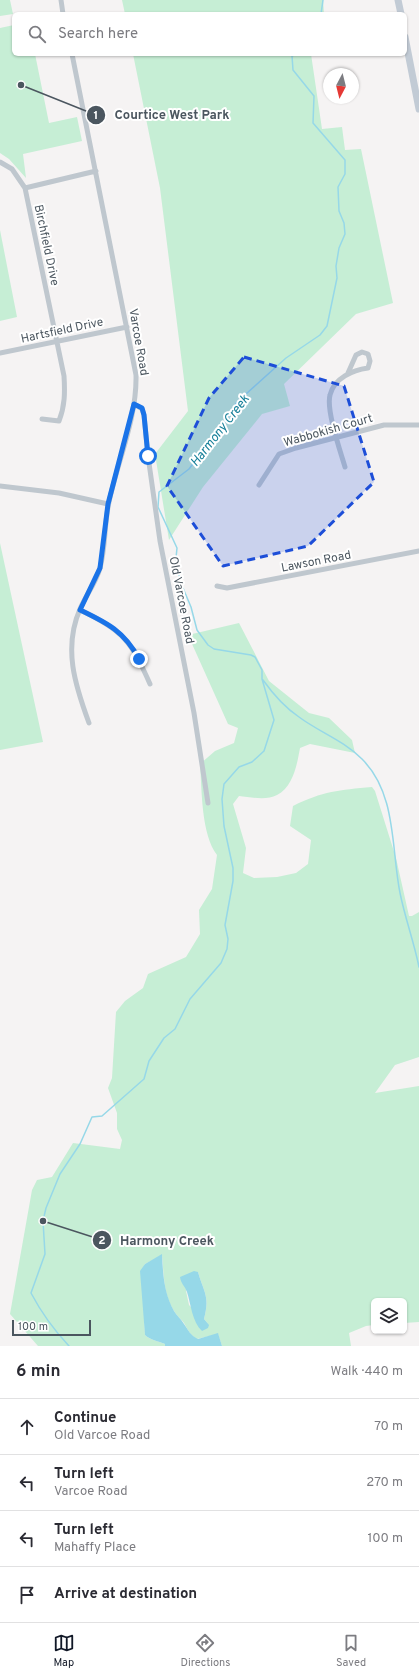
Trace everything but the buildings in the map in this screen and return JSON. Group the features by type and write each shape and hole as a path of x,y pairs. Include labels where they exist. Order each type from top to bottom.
{"main road":[{"path":"398,0 401,12"},
{"path":"407,45 418,97 419,110"}],"street":[{"path":"60,0 63,12"},
{"name":"Varcoe Road","path":"72,56 136,375 134,404 108,504 100,568 80,610 73,631 71,658 78,693 89,723"},
{"name":"Birchfield Drive","path":"0,162 12,170 25,188 64,376 66,393 63,411 59,421 42,419"},
{"path":"25,188 96,170"},
{"name":"Hartsfield Drive","path":"0,353 127,327"},
{"path":"345,467 330,411 329,395 333,387 348,373 356,355 362,352 368,354 370,361 368,368 348,373"},
{"name":"Old Varcoe Road","path":"134,404 142,408 144,415 160,541 194,713 208,803"},
{"name":"Wabbokish Court","path":"259,485 279,454 337,436 384,425 419,425"},
{"path":"0,486 59,493 108,504"},
{"name":"Lawson Road","path":"217,586 227,588 419,551"},
{"path":"80,610 112,626 123,635 139,659 150,684"}],"highlighted area":[{"path":"244,357 344,386 374,482 308,546 223,566 167,486 209,398"}],"green space":[{"path":"0,0 10,0 12,14 0,16"},
{"path":"122,0 323,0 324,12 125,12"},
{"path":"12,25 12,56 35,56 49,123 77,117 82,141 23,154 26,178 9,159 0,153 0,28"},
{"path":"133,56 311,56 322,129 342,127 345,150 361,149 393,303 356,314 284,384 290,406 262,414 203,487 169,540 155,454 188,411 160,188"},
{"path":"0,230 17,317 0,321"},
{"path":"0,543 43,742 0,750"},
{"path":"239,623 269,681 309,713 329,718 352,740 355,753 310,744 300,748 296,768 291,781 287,787 277,795 268,798 239,796 233,804 246,848 243,873 254,878 277,877 296,873 308,864 311,840 290,826 293,806 322,794 372,787 375,791 396,858 409,916 419,912 419,1057 395,1065 375,1093 419,1086 419,1322 407,1323 407,1298 371,1298 371,1325 349,1333 351,1346 222,1346 218,1334 197,1339 191,1334 176,1314 166,1293 162,1255 145,1264 142,1270 145,1335 165,1344 165,1346 38,1346 10,1314 32,1190 37,1180 52,1177 73,1143 120,1149 122,1140 117,1129 117,1113 108,1088 112,1078 116,1012 125,1001 143,988 148,974 186,957 200,934 199,910 212,889 217,855 208,836 205,824 200,764 215,751 234,743 238,728 228,724 188,635","holes":["198,1272 206,1300 204,1319 209,1325 189,1305 186,1291"]}],"water":[{"path":"162,1254 166,1291 174,1311 193,1336 198,1339 218,1333 222,1346 165,1346 165,1344 145,1335 140,1271 145,1264"},
{"path":"194,1271 198,1272 206,1300 204,1319 209,1325 208,1328 202,1331 196,1323 187,1292 180,1277"}],"waterway":[{"name":"Harmony Creek","path":"321,12 323,0"},
{"name":"Harmony Creek","path":"69,1346 48,1321 31,1293 45,1254 43,1221 46,1208 60,1174 80,1144 92,1117 102,1116 144,1079 149,1061 164,1038 175,1029 190,999 221,963 227,949 228,939 225,925 233,881 233,868 224,826 222,799 224,784 239,767 252,762 264,751 274,720 262,679 262,670 255,657 214,649 208,645 197,630 191,607 180,581 176,558 177,548 158,507 159,492 189,469 223,425 237,402 286,358 320,335 327,326 337,278 336,266 339,248 345,234 344,223 339,211 338,187 345,174 345,160 313,123 314,96 293,70 292,56"},
{"path":"263,680 288,709 355,752 373,773 381,788 387,805 391,822 400,893 419,967"}],"place":[{"name":"Courtice West Park","path":"21,85"},
{"name":"Harmony Creek","path":"43,1221"}],"route":[{"path":"139,659 132,645 123,635 112,626 80,610 100,568 104,547 108,504 134,404 142,408 144,415 148,456"}]}
